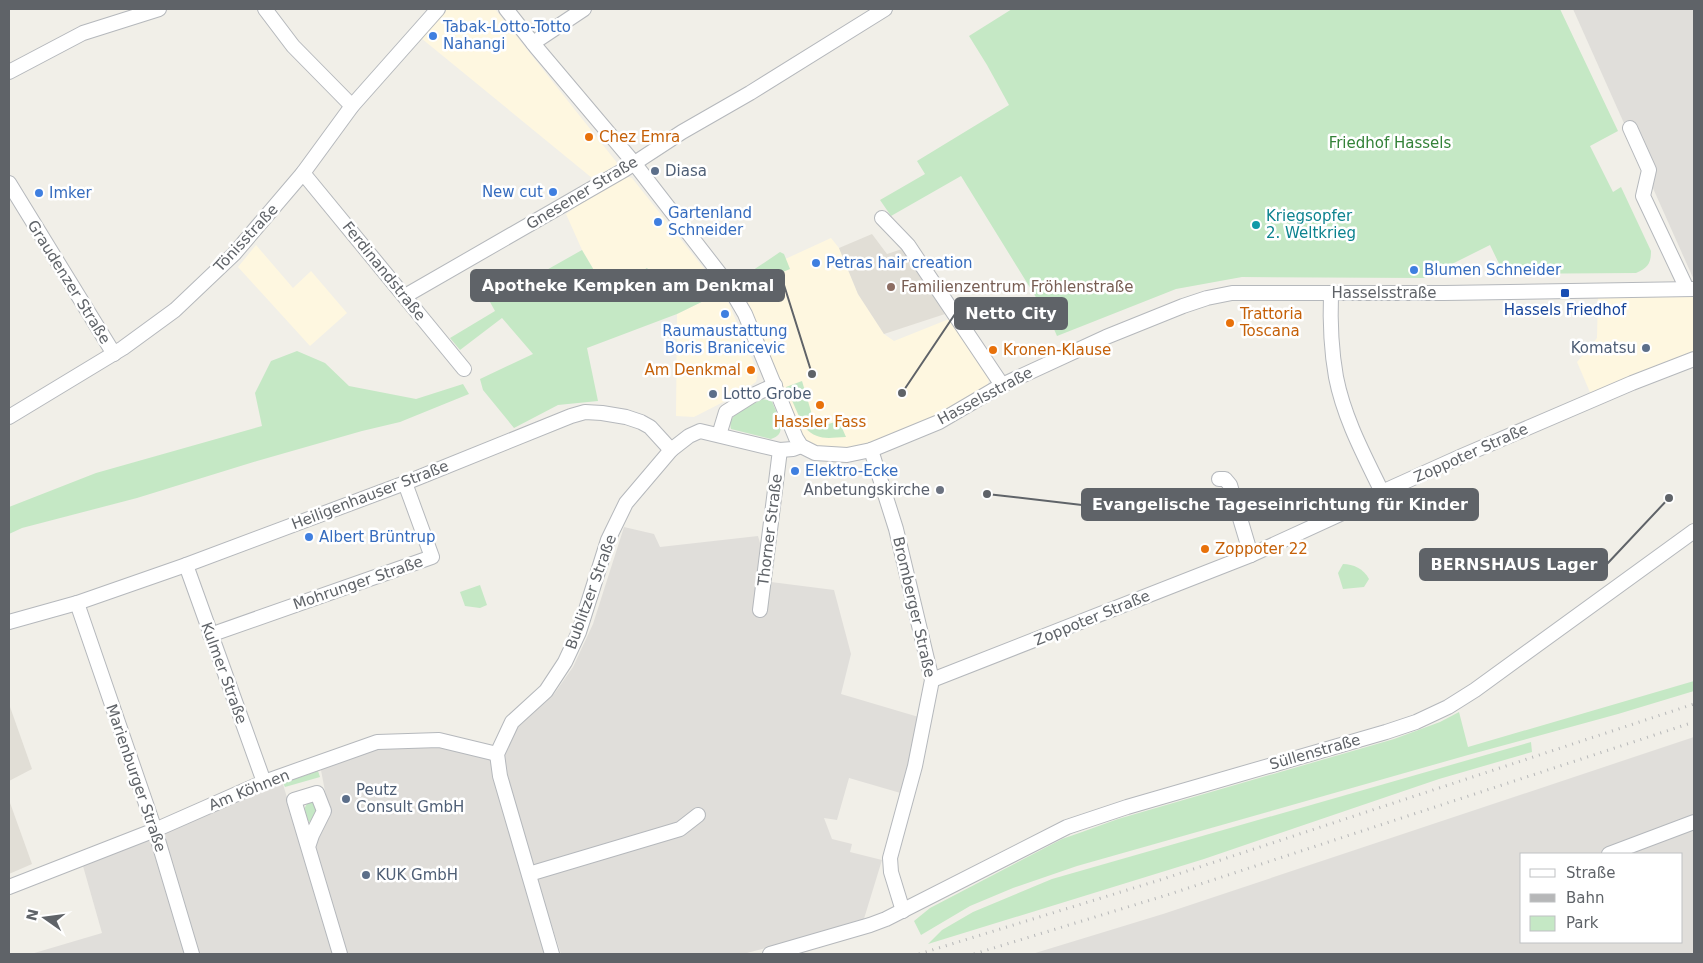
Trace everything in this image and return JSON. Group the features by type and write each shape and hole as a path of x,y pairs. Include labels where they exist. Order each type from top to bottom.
{"street":[{"path":"9,72 83,34 159,9"},
{"path":"265,9 292,46 352,106"},
{"name":"Tönisstraße","path":"9,417 114,354 175,310 234,254 303,173 352,106 438,9"},
{"path":"506,9 634,163 732,291 745,314 801,446 780,450 719,434 694,432 671,450"},
{"path":"533,43 584,9"},
{"name":"Gnesener Straße","path":"405,296 624,170 682,132 750,93 885,9"},
{"path":"1630,128 1649,170 1643,196 1690,289"},
{"name":"Ferdinandstraße","path":"303,173 464,369"},
{"name":"Graudenzer Straße","path":"9,183 114,354"},
{"path":"882,218 908,245 1002,385"},
{"name":"Hasselsstraße","path":"801,446 810,452 824,455 847,455 871,450 939,422 1002,385 1106,337 1207,298 1232,294 1690,289"},
{"path":"1330,293 1332,346 1336,378 1358,441 1382,492"},
{"name":"Zoppoter Straße","path":"932,680 1251,555 1348,511 1382,492 1488,445 1632,383 1694,359"},
{"path":"719,434 726,412 753,395 775,386"},
{"name":"Heiligenhauser Straße","path":"9,622 77,603 186,565 405,483 554,422 585,412 618,416 641,422 650,427 671,450"},
{"name":"Bublitzer Straße","path":"497,754 512,722 546,691 565,662 579,632 608,540 626,503 671,450"},
{"name":"Thorner Straße","path":"760,610 780,450"},
{"name":"Bromberger Straße","path":"871,450 896,529 932,680 915,766 890,858 903,911"},
{"path":"1219,479 1225,479 1230,485 1251,555"},
{"name":"Mohrunger Straße","path":"210,635 432,557 405,483"},
{"name":"Süllenstraße","path":"770,954 870,925 903,911 1067,827 1127,807 1416,722 1448,707 1495,676 1694,531"},
{"name":"Kulmer Straße","path":"186,565 264,782"},
{"name":"Marienburger Straße","path":"77,603 155,830 192,954"},
{"name":"Am Köhnen","path":"9,886 155,830 264,782 377,742 439,740 497,754"},
{"path":"497,754 500,776 552,954"},
{"path":"529,874 680,829 698,815"},
{"path":"1612,853 1694,822"},
{"path":"308,847 340,954"}],"shaded area":[{"path":"447,9 495,9 618,164 592,178 421,38"},
{"path":"1573,9 1694,9 1694,280"},
{"path":"621,175 632,178 714,281 667,295 647,268 608,294 582,250 566,214"},
{"name":"Familienzentrum Fröhlenstraße","path":"872,234 887,254 902,249 945,314 884,334 858,294 839,248"},
{"path":"831,238 839,248 858,294 884,334 894,341 954,317 990,374 987,389 937,419 867,446 846,449 824,449 803,441 733,283"},
{"path":"256,245 293,288 311,271 347,313 310,346 238,267"},
{"path":"722,292 727,299 758,373 756,382 737,395 694,417 676,416 677,314"},
{"path":"1598,294 1694,294 1694,355 1592,397 1577,362 1597,338"},
{"path":"624,527 654,534 660,547 758,536 771,582 834,590 851,654 841,694 922,718 904,794 849,778 837,820 824,818 832,839 852,844 850,852 882,860 863,922 743,954 561,954 500,767 513,721 554,694 573,667 593,624"},
{"path":"9,704 32,769 9,781"},
{"path":"1694,737 1694,954 1032,954 1163,914"},
{"path":"380,744 442,744 493,756 546,954 346,954 312,841 329,812 320,765"},
{"path":"282,781 334,954 195,954 158,832"},
{"path":"9,800 32,864 9,874"},
{"path":"154,832 189,954 31,954 102,933 81,859"}],"green space":[{"name":"Friedhof Hassels","path":"1012,9 1560,9 1618,131 1590,146 1613,192 1621,187 1651,251 1649,262 1646,267 1636,273 1504,274 1490,245 1424,278 1242,277 1176,289 1057,336 1050,320 961,176 891,216 880,200 925,174 917,161 1009,105 969,36"},
{"path":"582,250 608,294 647,268 667,295 714,281 722,292 677,314 587,348 598,401 558,405 514,428 483,390 480,379 533,354 502,318 460,350 450,338 495,311 490,302"},
{"path":"780,252 784,254 790,269 745,287 742,280 743,277"},
{"path":"297,351 325,363 349,386 416,399 463,384 469,394 400,422 257,461 137,498 22,528 9,534 9,507 96,473 262,426 255,393 271,361"},
{"path":"802,381 813,418 802,423 786,387"},
{"path":"762,399 772,401 781,428 777,436 771,439 731,429 730,423 736,414"},
{"path":"825,419 828,424 839,421 846,437 818,437 804,427 815,421"},
{"path":"1343,564 1354,566 1364,572 1369,579 1364,587 1343,589 1338,573"},
{"path":"480,585 487,605 480,608 465,606 460,592"},
{"path":"1694,681 1694,691 1618,714 1077,866 1013,888 970,906 921,935 914,921 930,908 1062,839 1118,819 1394,739 1440,722 1459,712 1468,747"},
{"path":"1531,742 1532,752 1439,779 1204,859 928,944 942,930 973,912 1052,879"},
{"path":"318,771 320,777 285,787 283,783"},
{"path":"308,802 315,803 318,810 311,823 307,820 304,809"}],"railway":[{"path":"919,954 1163,879 1694,704"},
{"path":"974,954 1167,895 1694,722"}],"place":[{"name":"Tabak-Lotto-Totto Nahangi","path":"433,36"},
{"name":"Chez Emra","path":"589,137"},
{"name":"Diasa","path":"655,171"},
{"name":"New cut","path":"553,192"},
{"name":"Imker","path":"39,193"},
{"name":"Gartenland Schneider","path":"658,222"},
{"name":"Kriegsopfer 2. Weltkrieg","path":"1256,225"},
{"name":"Petras hair creation","path":"816,263"},
{"name":"Blumen Schneider","path":"1414,270"},
{"name":"Familienzentrum Fröhlenstraße","path":"891,287"},
{"name":"Hassels Friedhof","path":"1565,293"},
{"name":"Raumaustattung Boris Branicevic","path":"725,314"},
{"name":"Trattoria Toscana","path":"1230,323"},
{"name":"Komatsu","path":"1646,348"},
{"name":"Kronen-Klause","path":"993,350"},
{"name":"Am Denkmal","path":"751,370"},
{"name":"Apotheke Kempken am Denkmal","path":"812,374"},
{"name":"Netto City","path":"902,393"},
{"name":"Lotto Grobe","path":"713,394"},
{"name":"Hassler Fass","path":"820,405"},
{"name":"Elektro-Ecke","path":"795,471"},
{"name":"Anbetungskirche","path":"940,490"},
{"name":"Evangelische Tageseinrichtung für Kinder","path":"987,494"},
{"name":"BERNSHAUS Lager","path":"1669,498"},
{"name":"Albert Brüntrup","path":"309,537"},
{"name":"Zoppoter 22","path":"1205,549"},
{"name":"Peutz Consult GmbH","path":"346,799"},
{"name":"KUK GmbH","path":"366,875"}]}
